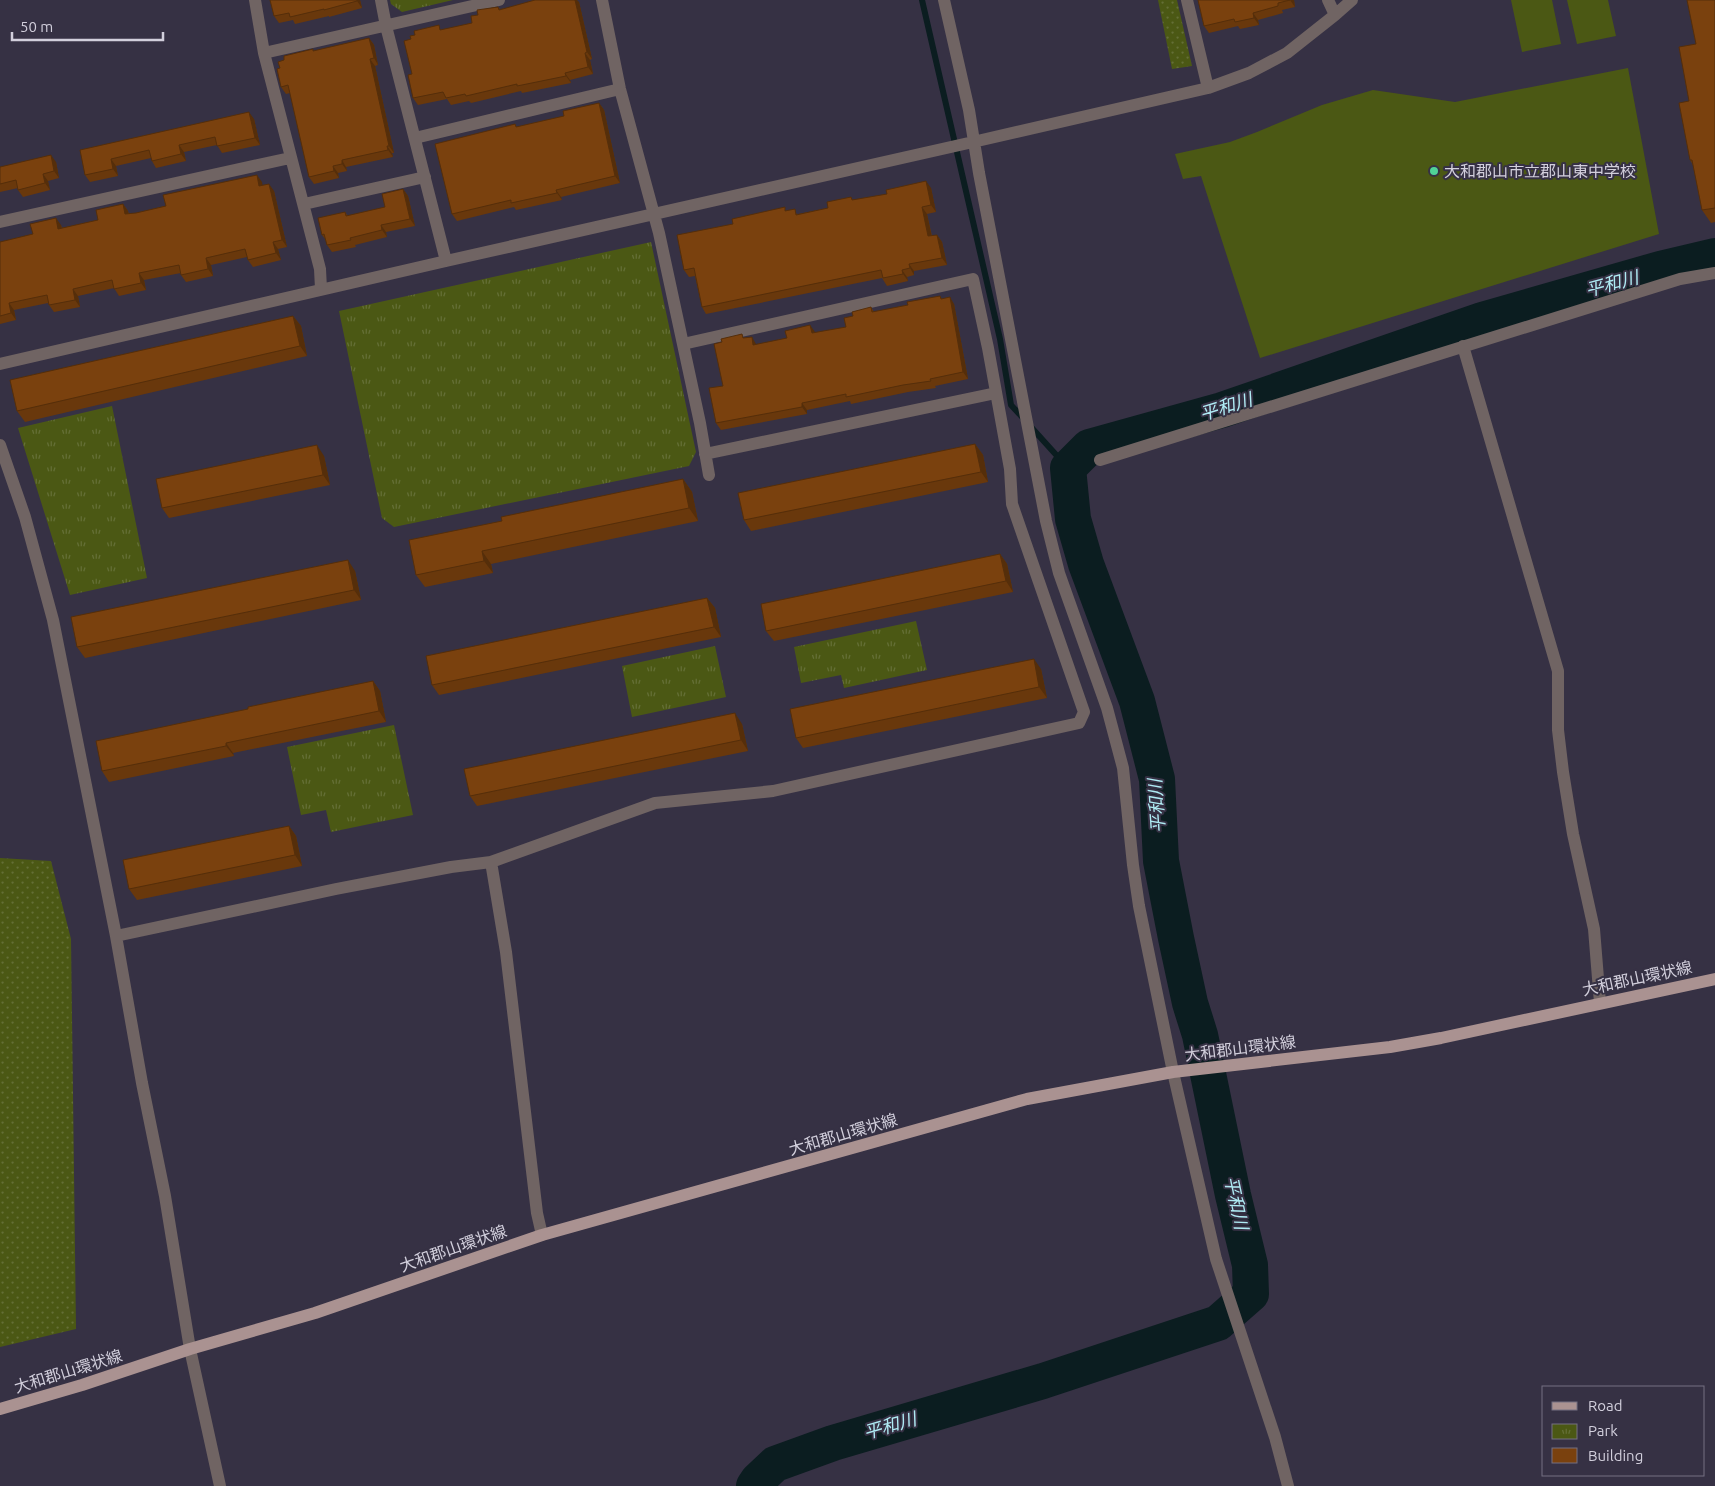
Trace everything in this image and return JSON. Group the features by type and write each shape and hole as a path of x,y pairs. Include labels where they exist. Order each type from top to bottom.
{"main road":[{"name":"大和郡山環状線","path":"0,1409 315,1313 542,1235 1027,1099 1173,1072 1390,1047 1441,1038 1715,979"}],"street":[{"path":"255,0 264,53 320,269 321,289"},
{"path":"381,0 446,260"},
{"path":"264,53 499,0"},
{"path":"602,0 620,89 655,214 709,474"},
{"path":"944,0 969,110 973,142 1046,521 1059,573 1107,708 1123,768 1139,906 1173,1072 1216,1259 1275,1437 1288,1486"},
{"path":"1187,0 1208,88"},
{"path":"1328,0 1335,15"},
{"path":"0,364 446,260 1208,88 1249,73 1287,53 1352,0"},
{"path":"415,138 620,89"},
{"path":"0,222 290,158"},
{"path":"304,204 425,177"},
{"path":"1100,460 1680,280 1715,273"},
{"path":"116,936 451,867 491,862 655,803 773,791 1079,723 1084,712 1012,504 1010,469 988,348 973,279 683,344"},
{"path":"1463,346 1558,671 1558,730 1563,772 1573,834 1594,929 1600,1003"},
{"path":"706,454 996,393"},
{"path":"0,445 25,517 53,620 116,936 142,1084 165,1196 190,1350 220,1486"},
{"path":"491,862 506,952 537,1214 542,1235"}],"green space":[{"path":"390,0 453,0 402,12 391,4"},
{"path":"1158,0 1177,0 1192,66 1172,69"},
{"path":"1511,0 1552,0 1561,44 1522,52"},
{"path":"1567,0 1608,0 1616,36 1577,44"},
{"path":"1628,68 1659,234 1260,358 1201,176 1183,179 1175,154 1230,142 1322,105 1373,90 1455,102"},
{"path":"651,242 696,452 689,466 394,527 382,518 339,311"},
{"path":"112,406 147,578 70,595 18,428"},
{"path":"916,621 927,670 844,688 841,675 801,683 794,647"},
{"path":"715,646 726,697 632,717 622,666"},
{"path":"394,725 413,815 331,832 326,810 301,815 287,747"},
{"path":"0,858 51,861 71,939 76,1329 0,1347"}],"building":[{"path":"270,0 357,1 290,17 289,13 274,16"},
{"path":"535,0 575,0 587,52 585,53 588,67 565,73 566,76 517,86 517,84 466,96 465,94 446,98 443,92 413,98 408,75 412,74 404,41 411,39 410,36 415,35 414,31 439,25 440,30 472,23 471,16 478,15 477,10 498,7 499,10"},
{"path":"1198,0 1290,0 1278,3 1278,6 1253,13 1254,18 1235,22 1234,19 1204,26"},
{"path":"1687,0 1715,0 1715,208 1702,210 1679,103 1689,101 1679,47 1696,44"},
{"path":"369,38 374,58 370,59 389,146 387,146 388,150 342,160 342,164 333,166 334,171 309,177 288,85 281,87 277,69 280,68 278,62 284,60 284,56"},
{"path":"599,103 615,176 556,190 557,193 511,203 511,200 452,214 435,144 515,124 516,127 564,116 563,111"},
{"path":"249,112 255,138 217,146 215,137 179,145 181,154 152,161 149,150 111,159 113,169 85,175 80,150"},
{"path":"51,155 54,171 43,174 45,183 18,190 16,180 0,184 0,167"},
{"path":"257,175 259,186 269,184 282,240 273,242 276,253 248,260 245,249 206,258 208,269 181,275 179,265 139,273 141,283 114,289 112,280 73,289 75,300 49,305 47,295 9,303 11,313 0,316 0,242 33,234 30,224 56,218 58,229 98,220 96,210 123,204 125,214 136,213 166,206 163,195"},
{"path":"926,181 931,205 922,207 928,236 937,235 942,258 909,264 910,268 902,270 903,274 883,278 881,270 702,307 694,268 684,270 677,235 733,224 732,219 785,207 785,211 795,209 796,215 828,208 827,202 851,197 852,200 887,194 886,190"},
{"path":"403,189 410,219 381,225 382,230 327,245 324,234 322,235 318,218 345,212 346,216 385,207 382,194"},
{"path":"940,296 941,299 950,297 963,372 930,379 931,381 846,397 846,394 802,403 802,407 716,423 709,388 723,386 714,344 722,342 721,339 742,334 743,338 752,337 753,345 787,338 785,331 810,325 812,333 846,327 844,318 853,316 852,312 871,307 872,312 908,305 907,302"},
{"path":"293,316 300,346 17,411 10,380"},
{"path":"975,444 981,472 744,520 738,493"},
{"path":"317,445 323,475 162,508 156,479"},
{"path":"683,479 689,508 482,551 484,561 416,575 409,540 502,521 501,517"},
{"path":"1000,554 1006,581 766,631 761,604"},
{"path":"348,560 354,590 77,647 71,617"},
{"path":"707,598 714,627 432,685 426,656"},
{"path":"1034,659 1039,687 796,738 790,709"},
{"path":"373,681 379,711 226,743 226,746 102,771 96,741"},
{"path":"735,713 741,740 470,796 464,769"},
{"path":"289,826 295,855 129,889 123,860"}],"waterway":[{"path":"922,0 1000,339 1011,405 1024,419"},
{"name":"平和川","path":"754,1486 775,1464 833,1443 1043,1381 1218,1323 1251,1294 1250,1265 1233,1195 1200,1035 1190,1003 1161,861 1157,779 1137,701 1086,564 1073,519 1068,468 1089,447 1222,410 1482,320 1660,269 1715,256"},
{"path":"1031,427 1068,468"}],"place":[{"name":"大和郡山市立郡山東中学校","path":"1434,171"}]}
